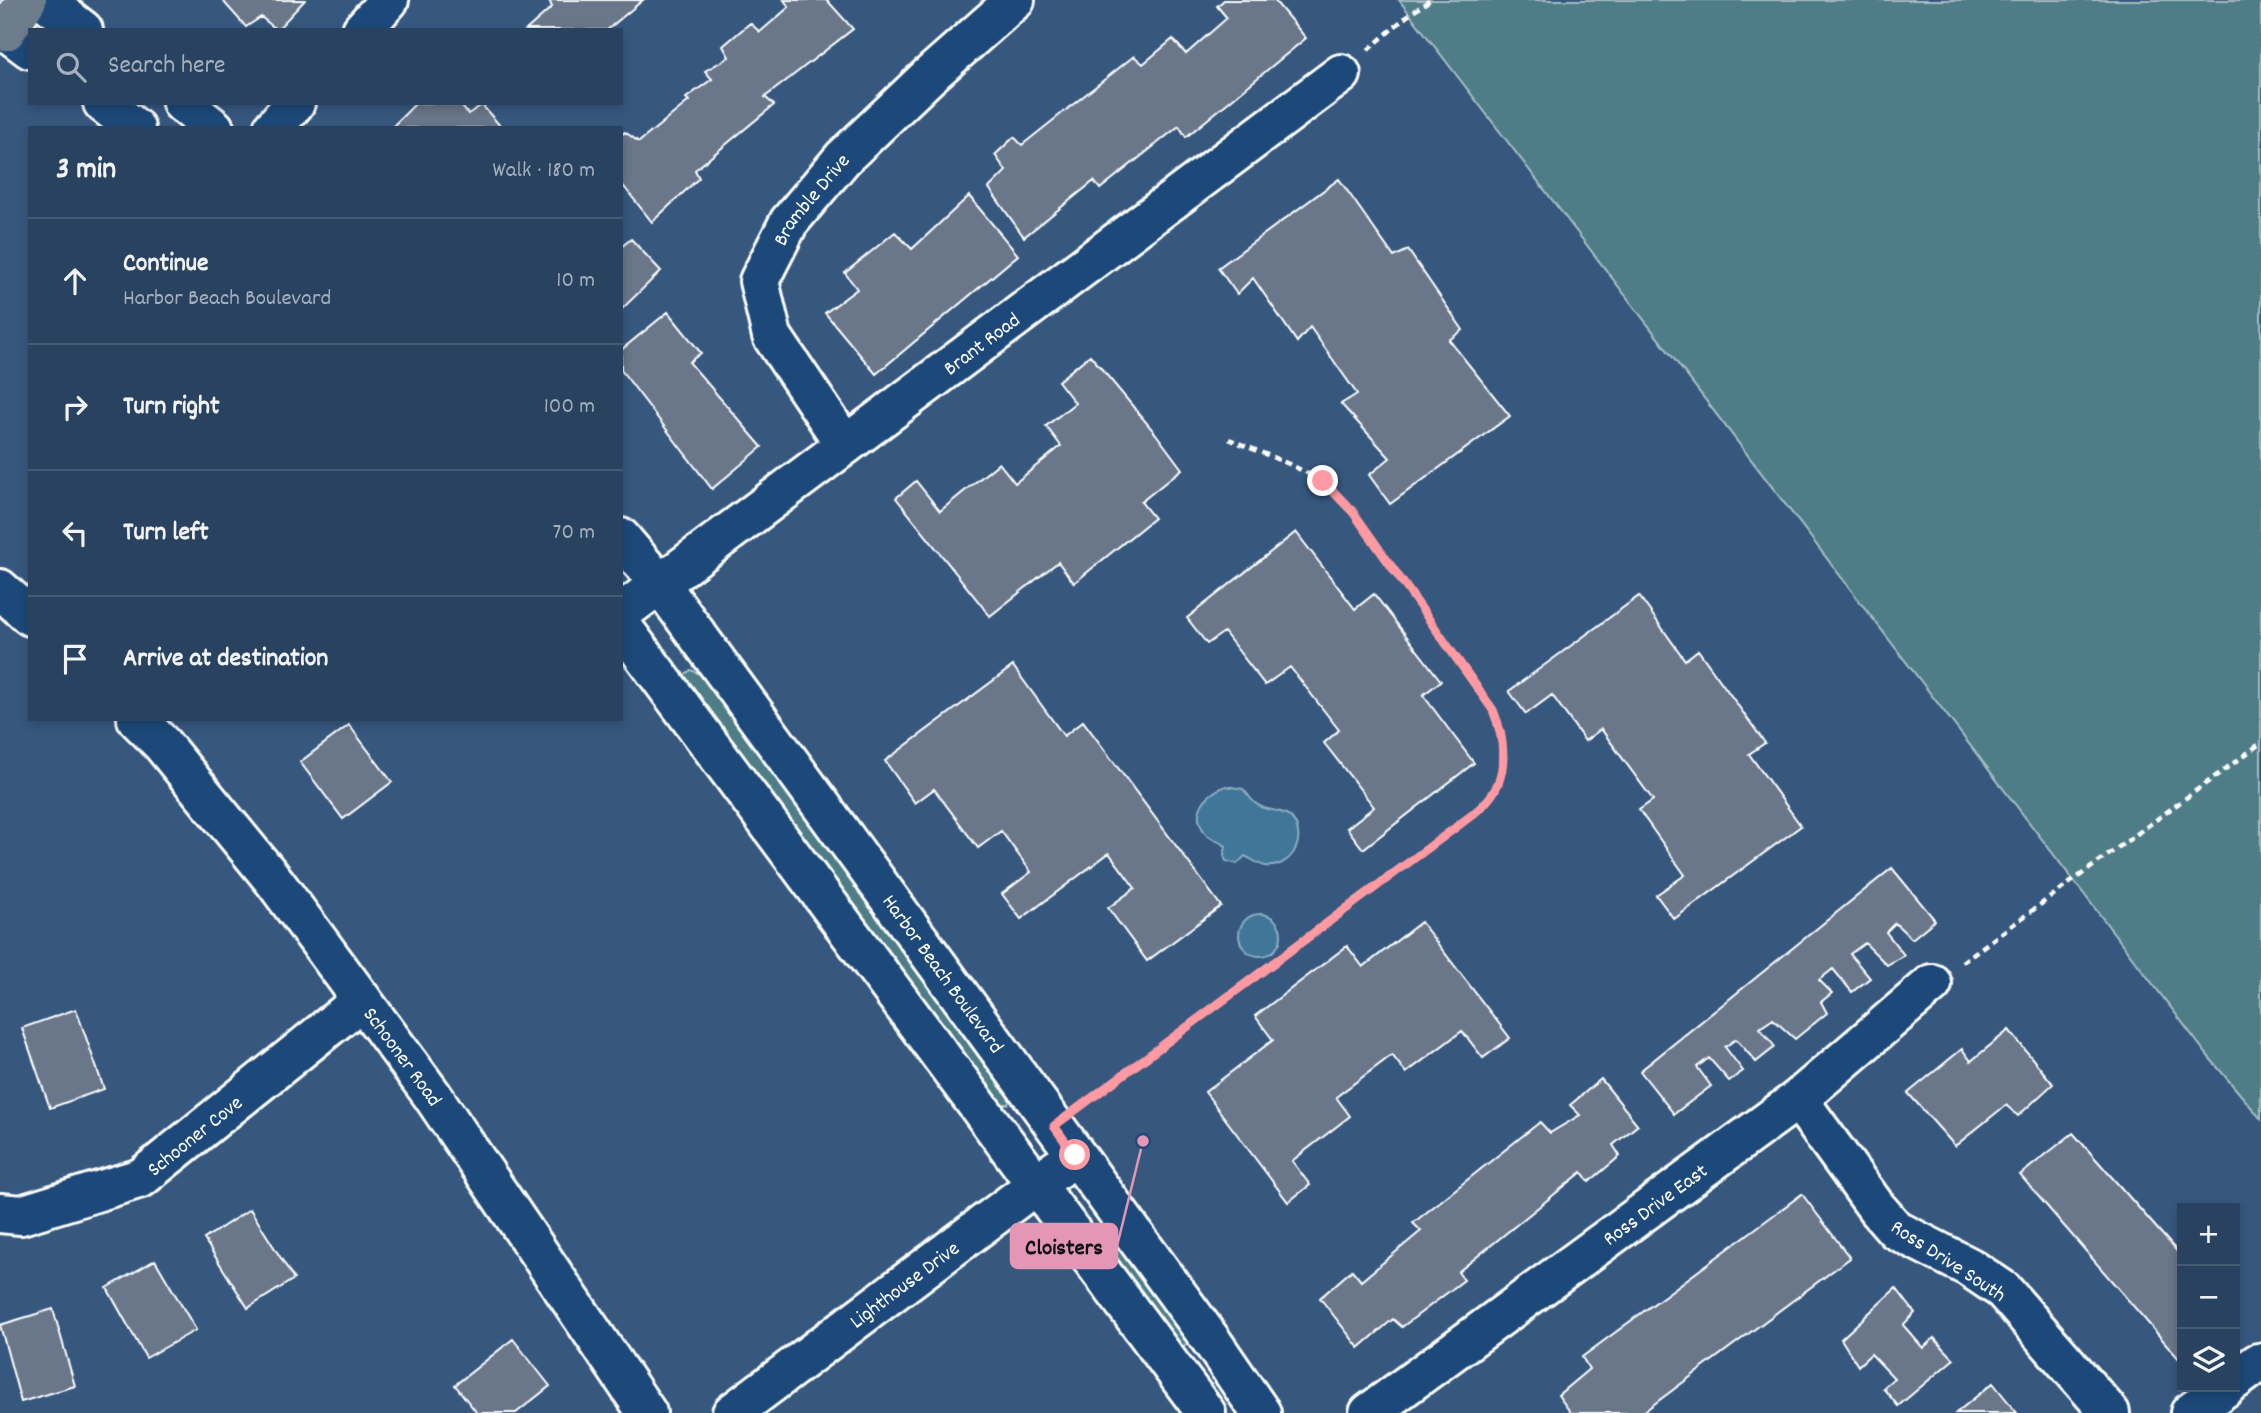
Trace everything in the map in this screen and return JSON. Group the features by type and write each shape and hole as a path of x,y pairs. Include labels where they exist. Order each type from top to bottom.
{"street":[{"path":"44,0 80,28"},
{"path":"364,28 389,0"},
{"name":"Bramble Drive","path":"845,445 772,336 759,281 789,222 844,158 929,76 1015,0"},
{"name":"Brant Road","path":"623,611 1341,74"},
{"path":"106,105 132,126"},
{"path":"185,105 211,126"},
{"path":"275,126 293,105"},
{"name":"Harbor Beach Boulevard","path":"623,540 660,584 1253,1401"},
{"path":"0,589 28,614"},
{"path":"623,628 1207,1413 1253,1401"},
{"name":"Schooner Road","path":"139,721 162,744 275,882 432,1095 647,1413"},
{"name":"Ross Drive East","path":"1369,1413 1798,1099 1931,984"},
{"name":"Schooner Cove","path":"0,1213 21,1215 141,1178 362,1000"},
{"name":"Ross Drive South","path":"1798,1099 1876,1207 1896,1230 1969,1267 2003,1290 2110,1413"},
{"name":"Lighthouse Drive","path":"732,1413 1038,1184 1064,1141"},
{"path":"2190,1413 2218,1392"}],"path":[{"path":"1341,74 1406,17 1430,0"},
{"path":"1064,1141 1486,803 1496,787 1502,766 1504,745 1493,710 1353,512 1323,481 1229,439"},
{"path":"1931,984 2261,743"}],"green space":[{"path":"1399,0 2261,0 2261,1119 2208,1056"},
{"path":"691,670 702,675 1012,1096 1008,1104 999,1104 682,681 684,675"},
{"path":"1113,1238 1189,1343 1179,1348 1105,1245"}],"water":[{"path":"1226,786 1243,789 1259,806 1282,812 1292,819 1296,825 1298,841 1287,860 1273,866 1262,865 1245,856 1237,864 1226,861 1226,846 1206,834 1201,826 1199,812 1206,799"},
{"path":"1260,914 1275,920 1281,935 1275,950 1260,956 1245,950 1239,935 1245,920"}],"building":[{"path":"222,0 305,0 279,28 275,28 261,17 246,27"},
{"path":"549,0 643,0 609,28 528,28 552,7"},
{"path":"784,0 827,0 853,29 765,97 774,105 695,170 699,178 652,222 623,186 623,134 625,132 639,142 689,101 686,98 712,79 705,71 729,57 723,46 750,23 760,32 789,7"},
{"path":"1224,0 1274,0 1306,38 1186,137 1179,126 1100,189 1094,181 1024,237 989,188 1006,171 995,155 1014,137 1022,145 1134,56 1143,64 1173,39 1186,54 1227,18 1217,6"},
{"path":"414,105 461,105 468,114 482,105 500,126 393,126"},
{"path":"1339,179 1394,257 1408,250 1463,330 1449,340 1510,416 1390,504 1369,475 1390,458 1341,404 1357,394 1310,327 1297,342 1253,278 1237,294 1218,268"},
{"path":"969,196 1018,255 876,374 825,313 857,289 845,273 895,232 912,249"},
{"path":"631,239 661,271 623,308 623,245"},
{"path":"668,312 701,353 689,362 762,447 712,489 623,373 623,348"},
{"path":"1090,355 1182,469 1141,502 1154,518 1074,583 1058,562 990,616 896,498 916,481 940,511 999,463 1015,483 1061,446 1046,426 1075,403 1058,381"},
{"path":"1296,532 1355,609 1374,594 1441,681 1423,695 1474,763 1363,849 1347,828 1374,807 1324,743 1339,730 1290,667 1265,685 1224,632 1207,644 1187,618"},
{"path":"1639,596 1685,660 1698,650 1765,743 1749,754 1801,826 1674,919 1656,895 1685,875 1639,810 1653,800 1601,729 1585,741 1552,695 1526,714 1509,691"},
{"path":"1013,666 1064,736 1083,721 1221,906 1147,961 1108,908 1135,888 1109,853 1021,919 1002,894 1031,872 1001,831 978,848 934,789 915,803 885,761"},
{"path":"349,725 392,782 343,819 300,762"},
{"path":"1892,868 1935,920 1912,939 1895,923 1886,932 1904,955 1887,965 1865,943 1850,954 1870,978 1852,992 1833,969 1819,980 1832,993 1821,1002 1827,1013 1795,1039 1773,1019 1760,1028 1775,1047 1756,1062 1736,1039 1725,1047 1743,1071 1729,1081 1709,1058 1697,1067 1711,1086 1674,1114 1640,1071"},
{"path":"1421,922 1510,1038 1483,1058 1462,1031 1406,1073 1392,1055 1336,1097 1350,1116 1292,1161 1310,1185 1288,1202 1205,1092 1273,1040 1255,1016 1347,946 1363,967"},
{"path":"76,1009 104,1089 50,1108 22,1028"},
{"path":"2009,1030 2053,1084 2018,1116 2006,1105 1955,1146 1908,1093 1962,1049 1971,1061"},
{"path":"1601,1079 1638,1125 1613,1145 1620,1156 1589,1182 1582,1172 1458,1272 1464,1280 1402,1327 1393,1319 1359,1348 1320,1298 1352,1270 1361,1281 1421,1231 1413,1223 1540,1122 1550,1133 1580,1115 1570,1105"},
{"path":"2073,1133 2177,1251 2177,1357 2020,1175"},
{"path":"1802,1194 1850,1258 1642,1413 1571,1413 1558,1395 1589,1369 1582,1357"},
{"path":"250,1209 294,1279 248,1308 204,1239"},
{"path":"155,1260 196,1330 146,1358 107,1288"},
{"path":"1896,1288 1915,1313 1903,1325 1923,1348 1934,1338 1954,1359 1898,1406 1883,1388 1894,1378 1871,1354 1858,1366 1841,1339"},
{"path":"53,1309 75,1386 21,1402 0,1325"},
{"path":"513,1339 550,1386 516,1413 477,1413 455,1385"},
{"path":"1993,1383 2017,1413 1956,1413"}],"place":[{"name":"Cloisters","path":"1143,1141"}],"route":[{"path":"1075,1155 1054,1126 1455,828 1486,803 1496,787 1504,745 1493,710 1353,512 1323,481"}]}
